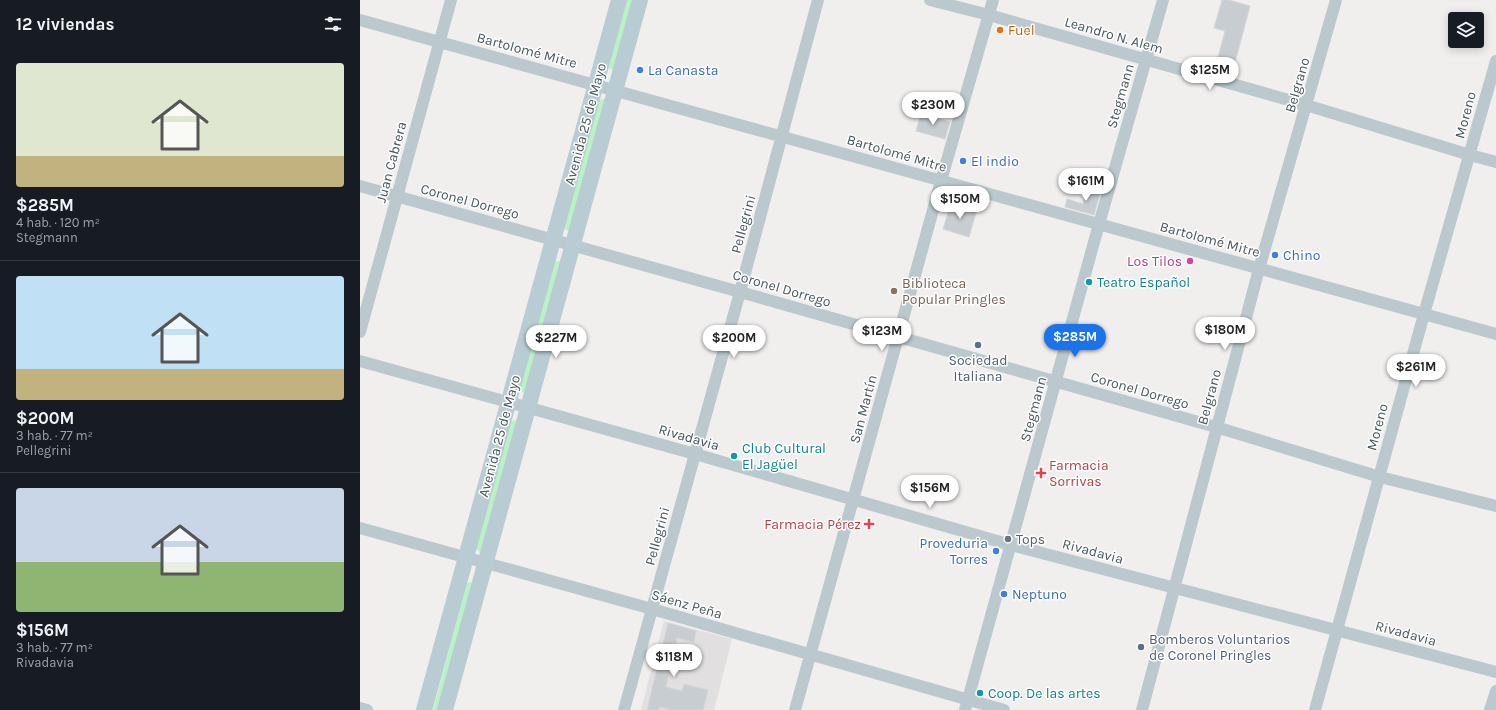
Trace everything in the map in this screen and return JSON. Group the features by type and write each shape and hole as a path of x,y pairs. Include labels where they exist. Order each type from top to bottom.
{"main road":[{"name":"Avenida 25 de Mayo","path":"424,710 619,0"},
{"name":"Avenida 25 de Mayo","path":"445,710 640,0"}],"street":[{"name":"Juan Cabrera","path":"360,332 452,0"},
{"name":"Pellegrini","path":"624,710 740,292 818,0"},
{"name":"Leandro N. Alem","path":"930,0 989,15 1496,162"},
{"name":"San Martín","path":"795,710 941,180 993,0"},
{"name":"Stegmann","path":"966,705 1099,224 1163,0"},
{"name":"Belgrano","path":"1142,710 1176,588 1216,427 1259,269 1336,0"},
{"name":"Bartolomé Mitre","path":"360,20 1496,334"},
{"name":"Moreno","path":"1315,710 1424,314 1496,60"},
{"name":"Coronel Dorrego","path":"360,186 554,239 1216,427 1380,477 1496,506"},
{"name":"Rivadavia","path":"360,361 695,454 1011,545 1496,672"},
{"name":"Sáenz Peña","path":"360,528 486,562 810,654 966,705 1004,710"},
{"path":"1490,710 1496,691"},
{"path":"360,708 367,710"}],"shaded area":[{"path":"664,621 732,639 714,710 641,710"}],"green space":[{"path":"626,0 635,0 613,70 608,66"},
{"path":"602,99 606,100 569,231 564,227 599,101"},
{"path":"555,262 561,262 525,393 522,392 520,388"},
{"path":"511,421 517,421 481,552 476,548"},
{"path":"467,583 474,583 441,710 433,710"}],"building":[{"path":"1222,0 1229,0 1250,6 1232,74 1215,69 1225,31 1214,28"},
{"path":"921,113 950,122 945,139 916,131"},
{"path":"1088,186 1101,190 1094,215 1065,207 1067,199 1083,204"},
{"path":"957,203 977,209 969,237 943,229 950,207"},
{"path":"668,623 696,631 694,642 677,638 666,687 682,691 684,684 708,690 703,710 671,710 660,707 659,710 647,710"}],"place":[{"name":"Fuel","path":"1000,30"},
{"name":"La Canasta","path":"640,70"},
{"name":"El indio","path":"963,161"},
{"name":"Chino","path":"1275,255"},
{"name":"Los Tilos","path":"1190,261"},
{"name":"Teatro Español","path":"1089,282"},
{"name":"Biblioteca Popular Pringles","path":"894,291"},
{"name":"Sociedad Italiana","path":"978,345"},
{"name":"Club Cultural El Jagüel","path":"734,456"},
{"name":"Farmacia Sorrivas","path":"1041,473"},
{"name":"Farmacia Pérez","path":"869,524"},
{"name":"Tops","path":"1008,539"},
{"name":"Proveduria Torres","path":"996,551"},
{"name":"Neptuno","path":"1004,594"},
{"name":"Bomberos Voluntarios de Coronel Pringles","path":"1141,647"},
{"name":"Coop. De las artes","path":"980,693"}]}
